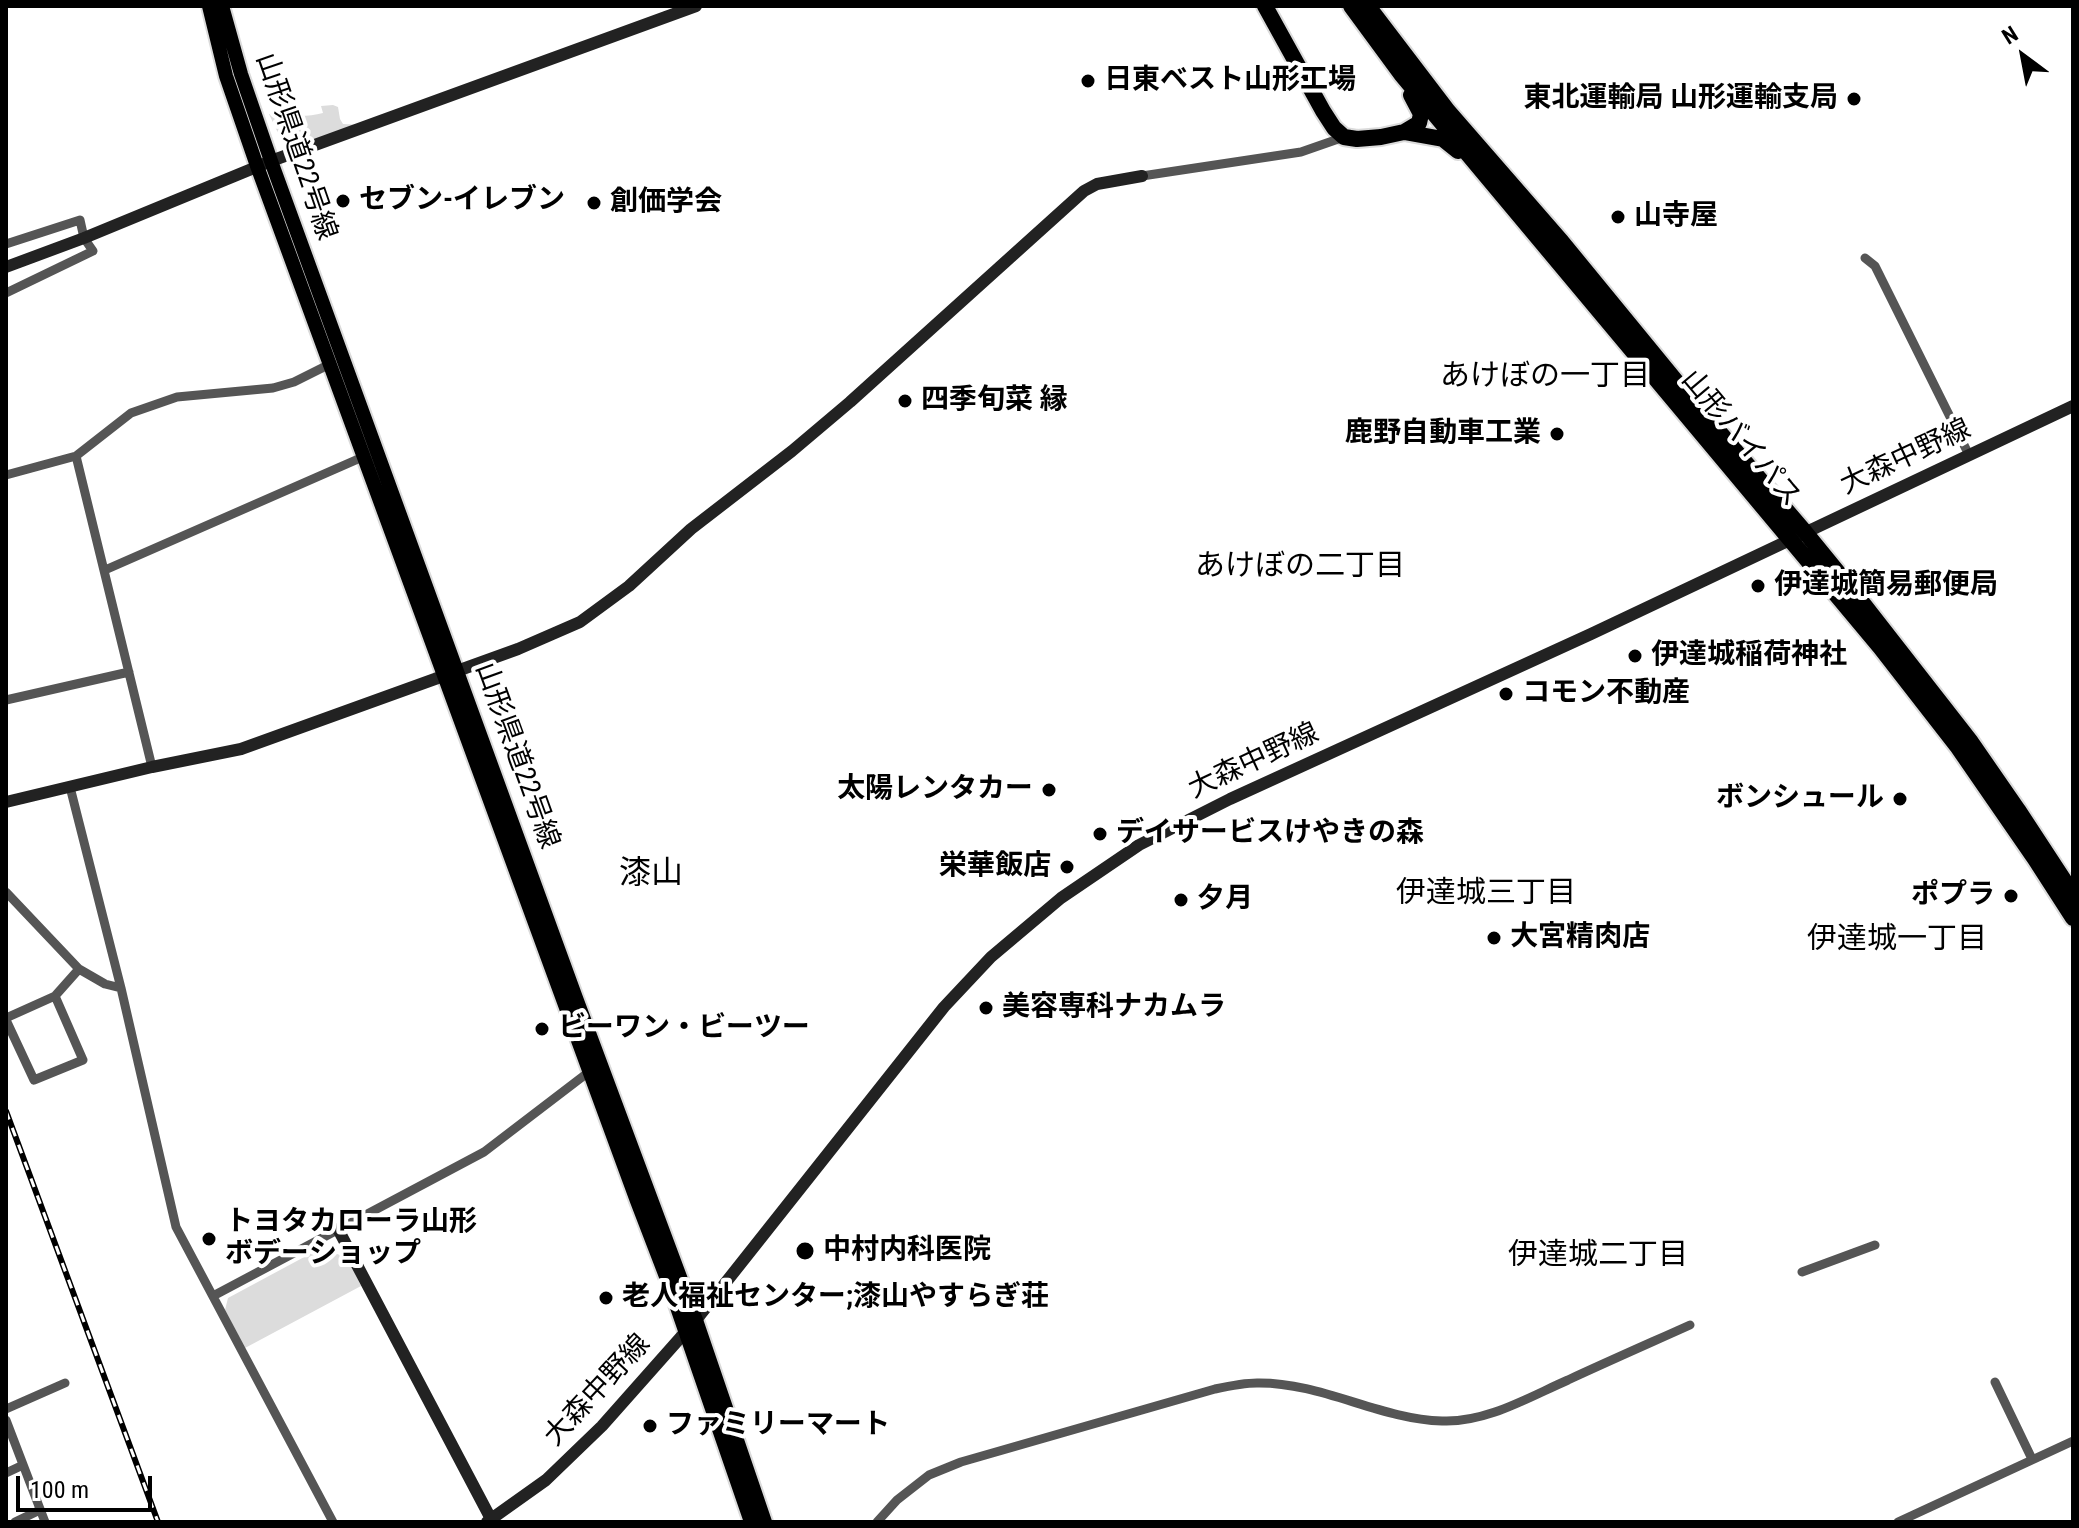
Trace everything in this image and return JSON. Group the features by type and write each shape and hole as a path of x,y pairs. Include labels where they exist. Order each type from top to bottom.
{"highway":[{"path":"1265,6 1323,111 1344,137 1381,137 1404,132 1419,123 1421,114 1414,100 1383,61 1368,29"},
{"name":"山形バイパス","path":"1351,6 1401,74 1548,249 1798,536 1971,742 2073,894"},
{"name":"山形バイパス","path":"1368,6 1448,111 1562,242 1798,536 1852,612 1957,746 2073,918"},
{"path":"1404,132 1443,139 1453,146 1521,224 1548,249"}],"main road":[{"name":"山形県道22号線","path":"209,6 226,76 264,163 451,673 751,1522"},
{"name":"山形県道22号線","path":"222,6 264,163 330,364 587,1027 696,1320 765,1522"}],"street":[{"path":"6,267 264,163 696,6"},
{"path":"6,802 241,749 541,640 580,622 629,586 691,529 838,412 1084,191 1097,184 1301,152 1344,137"},
{"path":"6,244 80,220 84,238 93,251 6,293"},
{"path":"1865,258 1875,266 1969,455"},
{"path":"6,475 76,456 131,413 177,397 273,388 294,382 330,364"},
{"name":"大森中野線","path":"489,1520 546,1480 602,1426 696,1320 944,1007 991,957 1061,898 1139,845 1173,827 2073,406"},
{"path":"76,456 152,767"},
{"path":"105,570 365,456"},
{"path":"6,700 129,672"},
{"path":"70,787 121,988 176,1227 333,1522"},
{"path":"6,892 79,969 105,984 121,988"},
{"path":"55,996 83,1060 34,1080 6,1019 55,996 79,969"},
{"path":"213,1296 484,1152 590,1071"},
{"path":"338,1229 489,1520"},
{"path":"1802,1272 1875,1245"},
{"path":"877,1522 897,1500 929,1475 961,1462 1215,1389 1257,1383 1295,1386 1418,1419 1444,1422 1465,1420 1508,1407 1690,1325"},
{"path":"1995,1382 2032,1459"},
{"path":"6,1409 65,1383"},
{"path":"6,1420 45,1522"},
{"path":"1898,1522 2073,1441"},
{"path":"6,1473 23,1465"},
{"path":"15,1522 40,1510"}],"shaded area":[{"path":"321,106 338,107 343,124 363,125 296,152 278,133 269,114 316,115 323,113"},
{"path":"321,1248 348,1258 361,1286 245,1348 225,1310 228,1298"}],"railway":[{"path":"6,1111 158,1522"}],"place":[{"name":"日東ベスト山形工場","path":"1088,81"},
{"name":"東北運輸局 山形運輸支局","path":"1854,99"},
{"name":"セブン-イレブン","path":"343,201"},
{"name":"創価学会","path":"594,203"},
{"name":"山寺屋","path":"1618,217"},
{"name":"四季旬菜 縁","path":"905,401"},
{"name":"鹿野自動車工業","path":"1557,434"},
{"name":"伊達城簡易郵便局","path":"1758,586"},
{"name":"伊達城稲荷神社","path":"1635,656"},
{"name":"コモン不動産","path":"1506,694"},
{"name":"太陽レンタカー","path":"1049,790"},
{"name":"ボンシュール","path":"1900,799"},
{"name":"デイサービスけやきの森","path":"1100,834"},
{"name":"栄華飯店","path":"1067,867"},
{"name":"ポプラ","path":"2011,896"},
{"name":"夕月","path":"1181,900"},
{"name":"大宮精肉店","path":"1494,938"},
{"name":"美容専科ナカムラ","path":"986,1008"},
{"name":"ビーワン・ビーツー","path":"542,1029"},
{"name":"トヨタカローラ山形 ボデーショップ","path":"209,1239"},
{"name":"中村内科医院","path":"805,1251"},
{"name":"老人福祉センター;漆山やすらぎ荘","path":"606,1298"},
{"name":"ファミリーマート","path":"650,1426"}],"district":[{"name":"あけぼの一丁目","path":"1545,377"},
{"name":"あけぼの二丁目","path":"1300,567"},
{"name":"漆山","path":"651,875"},
{"name":"伊達城三丁目","path":"1486,894"},
{"name":"伊達城一丁目","path":"1897,940"},
{"name":"伊達城二丁目","path":"1598,1256"}]}
